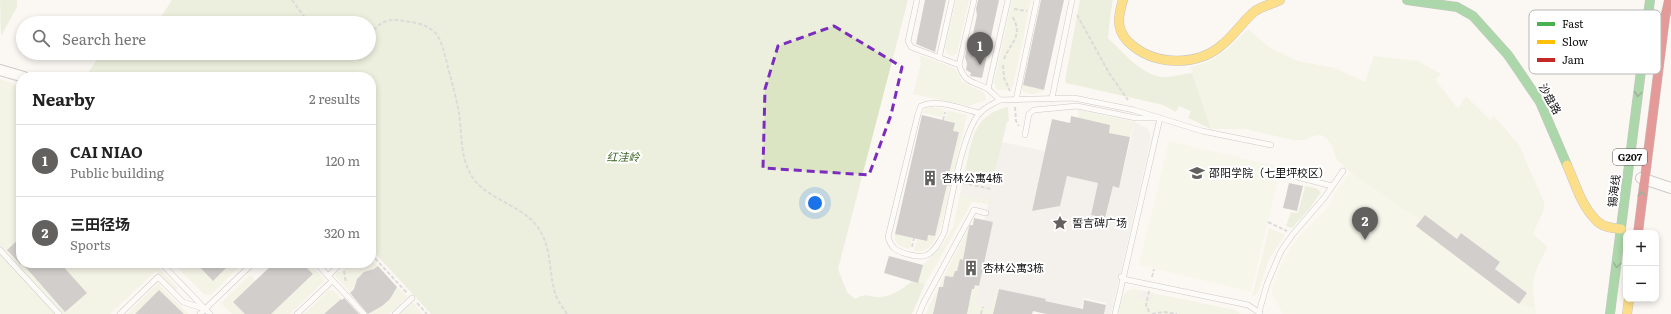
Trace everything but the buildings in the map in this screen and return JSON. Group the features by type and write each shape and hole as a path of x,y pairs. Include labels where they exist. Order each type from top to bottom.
{"main road":[{"path":"1123,0 1117,18 1118,26 1123,35 1132,45 1143,54 1171,60 1187,60 1203,56 1216,50 1232,37 1259,9 1280,0"},
{"name":"沙盘路","path":"1407,0 1457,7 1473,16 1508,55 1540,102 1579,193 1595,220 1607,227 1621,228"},
{"name":"锡海线","path":"1649,10 1650,0"},
{"name":"G207","path":"1661,49 1669,0"},
{"name":"锡海线","path":"1610,314 1641,74"},
{"name":"G207","path":"1638,230 1658,74"},
{"path":"1627,314 1629,302"}],"street":[{"path":"0,70 16,75"},
{"path":"1628,174 1671,188"}],"lane":[{"path":"917,0 908,44 911,47 959,65"},
{"path":"939,58 952,0"},
{"path":"974,0 959,65 963,76 968,81 988,89 1000,100"},
{"path":"988,89 1008,0"},
{"path":"1016,100 1037,0"},
{"path":"1052,98 1072,2"},
{"path":"979,113 936,102 921,106 888,237 893,247 898,251 926,256 939,243 944,233 969,130 979,113 1000,100 1074,98 1134,110 1202,131 1271,145"},
{"path":"1025,134 1029,114 1034,110 1076,106 1136,118 1160,118"},
{"path":"1115,314 1121,278 1160,118"},
{"path":"1121,278 1248,305 1260,313 1267,284 1281,251 1293,234 1312,213 1343,171"},
{"path":"1282,173 1332,186"},
{"path":"919,314 974,210 986,213"},
{"path":"0,250 16,267"},
{"path":"17,268 59,314"},
{"path":"166,268 210,314"},
{"path":"200,314 248,268"},
{"path":"321,268 364,314"},
{"path":"328,276 337,268"},
{"path":"120,314 158,278 183,302 205,309"},
{"path":"297,314 332,280"},
{"path":"395,314 412,298"}],"path":[{"path":"292,0 304,16"},
{"path":"1072,2 1109,73 1134,110"},
{"path":"1006,7 1035,12"},
{"path":"1006,7 1016,22 1018,31 1017,36 1005,58 1002,70 1006,84 1016,100"},
{"path":"376,28 383,21 397,19 419,23 434,30 442,43 456,99 464,157 471,175 480,186 526,214 537,227 544,240 550,258 552,281 556,296 567,314"},
{"path":"1015,106 1016,120"},
{"path":"962,183 992,189"},
{"path":"1268,222 1283,229"},
{"path":"376,259 427,314"},
{"path":"344,268 347,296"},
{"path":"1149,292 1146,306 1151,314 1164,312 1177,314"},
{"path":"981,314 983,307"}],"highlighted area":[{"path":"834,26 902,67 891,115 869,175 763,168 765,89 778,46"}],"green space":[{"path":"0,0 17,0 17,7 1,36"},
{"name":"红洼岭","path":"172,0 908,0 838,269 847,292 855,299 867,295 882,297 890,295 912,281 925,284 912,314 431,314 376,254 376,72 88,72 98,60 376,60 376,16 162,16"},
{"path":"956,0 969,0 957,53 952,56 947,53 945,47"},
{"path":"1012,0 1031,0 1013,86 1008,90 997,90 994,83"},
{"path":"1080,0 1113,0 1108,38 1143,70 1161,77 1192,73 1211,129 1188,118 1191,111 1179,106 1176,112 1163,105 1066,83 1065,80"},
{"path":"1248,29 1269,47 1298,61 1335,68 1365,82 1374,56 1418,61 1441,74 1435,79 1458,109 1466,96 1490,120 1494,116 1519,145 1544,202 1544,209 1533,234 1548,247 1534,276 1533,290 1535,308 1519,304 1527,293 1495,269 1500,262 1462,233 1457,239 1425,215 1421,221 1350,172 1337,160 1332,146 1327,139 1321,135 1313,136 1304,140 1293,140 1245,129 1211,129 1191,67 1216,57"},
{"path":"919,55 952,67 957,71 962,82 983,92 986,96 986,100 969,106 913,94 921,64"},
{"path":"0,79 16,85 16,268 159,268 178,288 175,291 156,271 110,314 0,314"},
{"path":"1022,85 1044,90 1036,94 1027,93 1022,91"},
{"path":"931,107 944,109 942,117 923,113 925,109"},
{"path":"1008,107 1009,121 1007,122 994,177 965,171 972,140 980,123 987,116"},
{"path":"947,110 967,115 953,175 949,174 959,132 953,131 955,123 945,120"},
{"path":"1079,110 1135,122 1130,137 1109,133 1110,125 1078,118"},
{"path":"1169,141 1281,167 1251,292 1139,265"},
{"path":"1350,172 1421,221 1519,304 1535,308 1536,314 1283,314 1272,293 1279,269 1291,247 1303,232 1329,206 1333,195"},
{"path":"947,185 950,186 944,216 936,238 930,246 923,251 914,251 917,239 926,241 928,235 935,236"},
{"path":"1305,186 1316,188 1321,192 1310,208 1292,228 1286,226 1291,212 1298,213"},
{"path":"960,195 989,200 988,204 972,202 925,284 918,283 923,265 942,246 953,227"},
{"path":"970,225 963,260 960,260 957,271 955,271 953,277 945,276 943,287 939,287"},
{"path":"1269,228 1285,235 1269,259 1258,292 1252,297"},
{"path":"895,234 912,238 910,249 896,243 894,237"},
{"path":"178,268 201,268 213,281 226,268 238,268 213,293 210,295 204,294"},
{"path":"307,268 314,268 325,280 290,314 271,314 313,274"},
{"path":"345,268 375,268 360,276 350,292 334,275 338,271 340,273"},
{"path":"250,275 256,281 233,302 245,314 232,314 221,303"},
{"path":"158,283 188,314 177,314 180,310 159,290 135,314 127,314"},
{"path":"975,285 979,286 975,305 991,308 995,288 999,289 993,314 967,314 972,289 974,289"},
{"path":"397,287 407,297 389,314 370,313 390,299"},
{"path":"938,289 933,314 926,314 929,306"},
{"path":"1133,289 1235,310 1240,314 1119,314 1124,295 1129,290"},
{"path":"329,290 334,291 341,299 324,314 304,314"},
{"path":"413,302 422,313 421,314 400,314"}],"shaded area":[{"name":"誓言碑广场","path":"1135,122 1147,128 1151,139 1111,314 1104,314 1106,303 1084,298 1081,308 1045,301 1045,299 996,288 991,309 975,305 993,222 984,220 989,200 960,195 965,171 994,177 1002,142 1045,151 1032,211 1060,206 1067,176 1098,183 1091,215 1105,218 1113,186 1119,187"},
{"path":"1140,290 1153,293 1151,301 1138,298"}],"traffic: fast":[{"path":"1407,0 1457,7 1473,16 1508,55 1540,102 1567,165"},
{"path":"1649,10 1650,0"},
{"path":"1610,314 1641,74"}],"traffic: slow":[{"path":"1123,0 1119,25 1123,36 1127,41 1143,53 1166,60 1178,61 1191,60 1213,51 1223,44 1255,11 1280,0"},
{"path":"1567,165 1579,194 1597,222 1610,228 1621,229"},
{"path":"1627,314 1629,302"}],"traffic: jam":[{"path":"1661,50 1669,0"},
{"path":"1638,230 1658,74"}],"place":[{"name":"CAI NIAO","path":"980,65"},
{"name":"邵阳学院（七里坪校区）","path":"1197,173"},
{"name":"杏林公寓4栋","path":"930,178"},
{"name":"誓言碑广场","path":"1060,223"},
{"name":"三田径场","path":"1365,240"},
{"name":"杏林公寓3栋","path":"971,268"}]}
